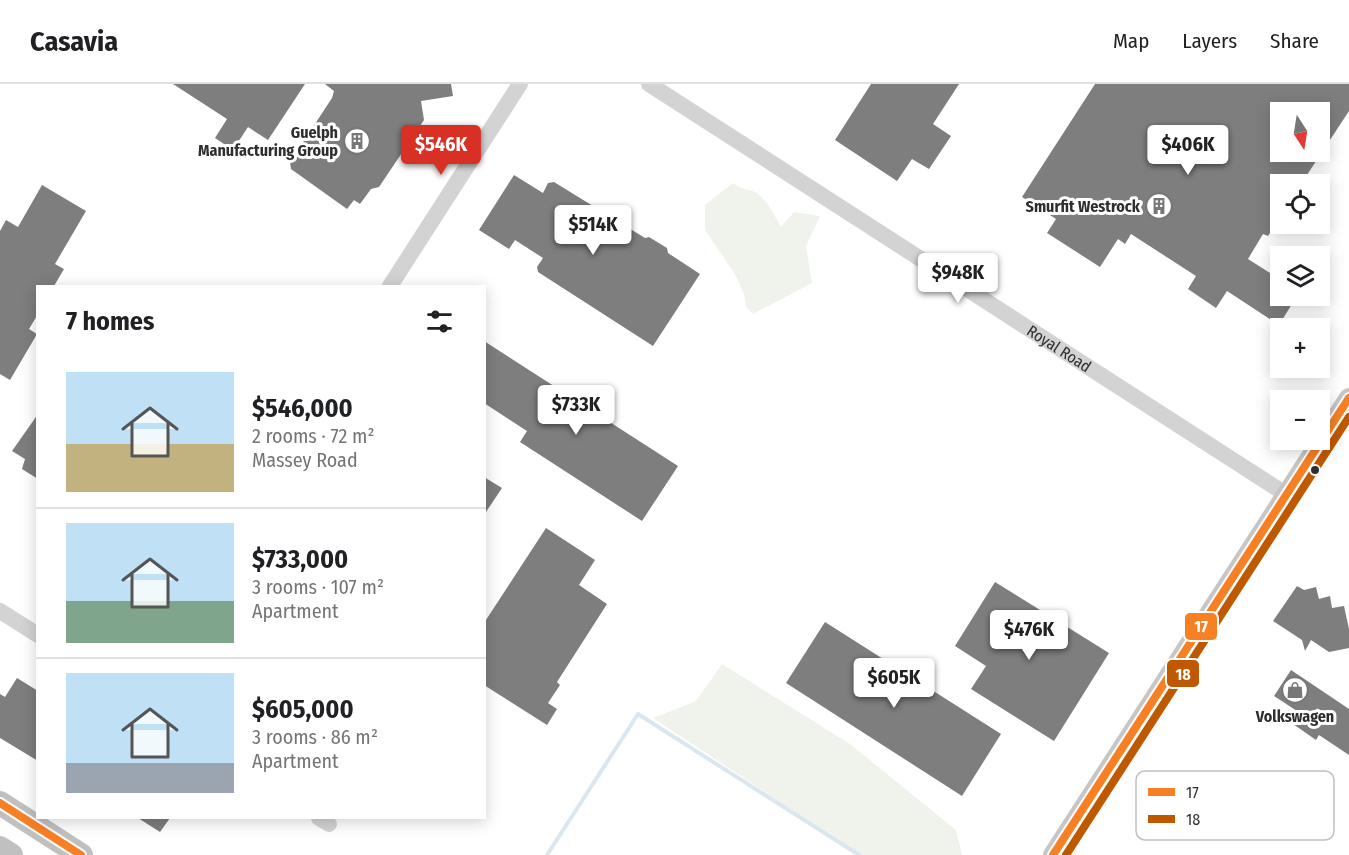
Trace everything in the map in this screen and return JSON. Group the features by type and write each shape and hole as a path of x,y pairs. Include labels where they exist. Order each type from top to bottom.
{"highway":[{"path":"0,803 81,855"},
{"path":"0,848 11,855"}],"main road":[{"path":"1053,855 1349,398"}],"street":[{"path":"391,285 520,84"},
{"name":"Royal Road","path":"649,84 1287,495"},
{"path":"0,611 36,633"}],"shaded area":[{"path":"733,183 759,195 781,227 794,212 820,216 806,246 812,283 753,314 746,307 744,294 735,274 705,230 705,205"},
{"path":"722,664 850,744 956,830 962,855 860,855 653,718 696,701"}],"building":[{"name":"Guelph Manufacturing Group","path":"173,84 305,84 268,140 248,127 233,150 215,138 227,119"},
{"name":"Guelph Manufacturing Group","path":"325,84 451,84 453,96 421,101 424,120 379,187 371,189 360,204 354,200 347,209 291,169 290,162 332,98 334,91"},
{"path":"871,84 959,84 933,124 951,136 929,169 912,159 897,181 835,140"},
{"name":"Smurfit Westrock","path":"1095,84 1349,84 1349,111 1330,140 1330,102 1270,102 1270,162 1315,162 1308,174 1270,174 1270,233 1268,236 1263,234 1248,259 1270,273 1270,306 1291,306 1283,318 1270,319 1227,291 1216,308 1188,289 1196,276 1131,234 1125,244 1118,239 1100,267 1047,233 1056,219 1022,197"},
{"path":"514,175 543,193 548,183 554,182 645,238 649,237 667,248 668,253 700,274 653,346 538,272 537,267 543,258 515,240 509,249 479,230"},
{"path":"42,185 86,211 55,264 64,269 55,285 36,285 36,317 29,329 36,336 10,380 0,374 0,231 6,220 18,227"},
{"path":"486,342 678,466 642,521 520,442 527,431 486,404"},
{"path":"36,417 36,478 22,469 25,459 12,451"},
{"path":"486,478 502,488 486,512"},
{"path":"546,528 595,560 579,585 607,604 557,682 560,685 548,703 557,709 547,725 486,686 486,620"},
{"path":"995,582 1109,653 1054,741 971,689 986,666 955,646"},
{"path":"1297,586 1304,590 1316,587 1319,599 1330,596 1332,608 1344,606 1349,629 1349,648 1329,652 1311,640 1305,651 1302,640 1273,621"},
{"path":"825,622 1001,734 962,796 786,683"},
{"path":"1291,670 1349,709 1349,755 1319,735 1316,740 1293,724 1300,713 1274,696"},
{"path":"17,678 36,690 36,760 0,738 0,694 5,697"},
{"path":"140,819 169,819 160,832"}],"waterway":[{"path":"547,855 638,714 859,855"}],"transit line":[{"name":"17","path":"1053,855 1349,398"},
{"name":"18","path":"1066,855 1349,417"},
{"name":"17","path":"0,803 81,855"}],"place":[{"name":"Guelph Manufacturing Group","path":"357,141"},
{"name":"Smurfit Westrock","path":"1159,206"},
{"name":"Volkswagen","path":"1295,690"}]}
